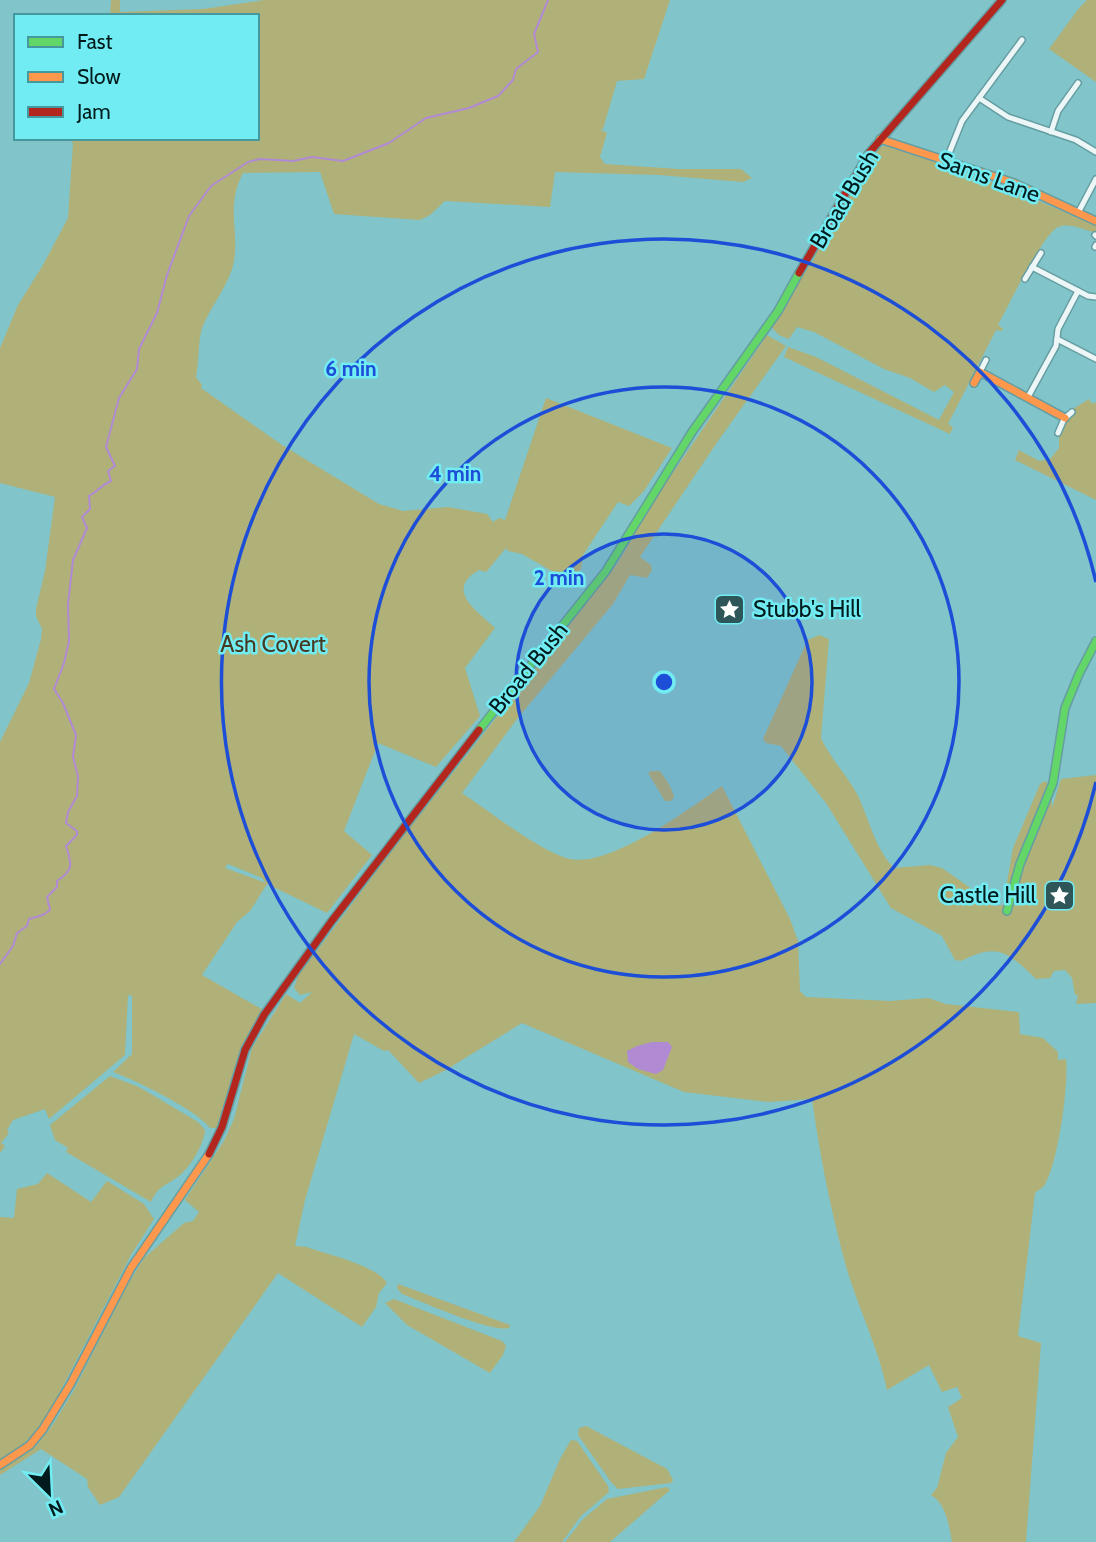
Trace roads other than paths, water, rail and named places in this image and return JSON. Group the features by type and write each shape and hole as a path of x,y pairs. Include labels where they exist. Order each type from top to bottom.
{"main road":[{"name":"Broad Bush","path":"0,1465 30,1445 43,1429 70,1385 118,1291 215,1142 227,1114 237,1070 264,1015 450,765 606,571 686,440 778,311 854,176 880,139 1002,0"},
{"name":"Sams Lane","path":"880,139 1014,183 1096,221"},
{"path":"974,383 980,372 1065,418"},
{"path":"1007,911 1012,886 1051,790 1067,703 1096,642"}],"street":[{"path":"946,161 959,127 1022,40"},
{"path":"1013,52 1021,57"},
{"path":"1051,132 1058,111 1078,83"},
{"path":"1072,91 1079,96"},
{"path":"979,98 1008,117 1076,140 1096,152"},
{"path":"1078,213 1096,179"},
{"path":"1025,279 1041,253"},
{"path":"1032,267 1087,296 1096,297"},
{"path":"1028,397 1052,353 1058,329 1078,291"},
{"path":"1057,339 1096,359"},
{"path":"980,372 986,360"},
{"path":"1058,433 1065,418 1072,412"}],"waterway":[{"path":"0,964 13,946 17,933 27,926 29,919 50,910 47,897 57,887 57,881 69,870 70,858 66,846 77,835 77,831 66,823 68,812 77,796 78,776 73,757 76,735 54,689 69,641 68,604 73,560 87,528 82,517 90,509 89,496 111,481 108,471 115,466 106,447 119,398 137,369 139,349 157,313 167,275 189,216 211,186 248,162 260,159 293,161 312,157 343,161 389,143 426,118 469,108 498,96 513,80 516,69 538,52 534,34 548,0"}],"place":[{"name":"Stubb's Hill","path":"730,609"},
{"name":"Castle Hill","path":"1059,895"}],"park label":[{"name":"Ash Covert","path":"273,644"}]}
